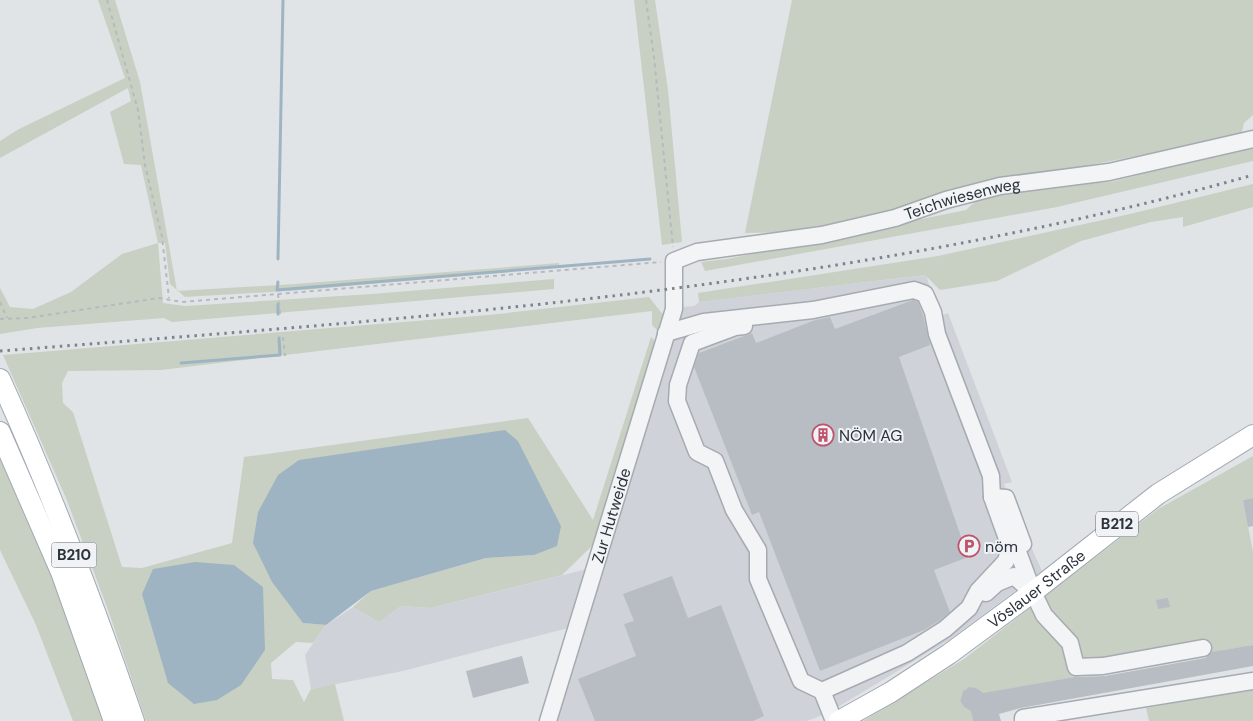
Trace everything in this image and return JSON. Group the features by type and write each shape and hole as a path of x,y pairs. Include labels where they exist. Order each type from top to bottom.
{"main road":[{"name":"B210","path":"3,386 74,556 134,721"},
{"name":"B210","path":"0,432 61,572 114,721"},
{"name":"Vöslauer Straße","path":"839,721 891,692 949,654 1033,592 1158,494 1253,435"}],"street":[{"path":"1253,129 1253,135"},
{"name":"Teichwiesenweg","path":"674,261 697,252 822,235 895,218 946,200 1000,186 1109,172 1253,139"},
{"name":"Zur Hutweide","path":"548,721 674,309 674,261"},
{"path":"666,333 704,322 813,310 914,290 925,294 933,312 937,334 991,476 992,497 1010,547 1006,561 978,591 969,608"},
{"path":"813,310 778,324 735,327 692,343 678,385 677,401 697,452 715,460 734,510 758,550 758,579 801,681 822,691 834,721"},
{"path":"992,497 1006,498 1033,572 1033,592"},
{"path":"822,691 907,653 945,629 997,583 1014,576 1033,592 1044,615 1070,643 1076,667 1104,666 1203,648"},
{"path":"1023,721 1023,718 1253,681"}],"path":[{"path":"107,0 138,110 145,165 162,237 169,298"},
{"path":"0,319 27,318 169,298 182,302 674,261 654,57 646,0"},
{"path":"278,294 280,314"},
{"path":"0,302 6,318"},
{"path":"283,337 284,356"}],"shaded area":[{"name":"nöm","path":"926,275 940,316 948,313 1012,482 1004,484 1024,539 1029,542 1042,571 949,640 828,713 807,721 557,721 587,620 568,628 403,671 311,689 305,655 326,625 353,607 379,622 401,606 431,608 603,565 681,307 694,306 699,302"}],"green space":[{"path":"98,0 115,0 140,82 177,290 170,284 165,243 158,243 141,165 124,164 110,112 131,101 128,88 0,158 0,141 19,129 125,78"},
{"path":"634,0 655,0 668,90 682,242 662,245"},
{"path":"792,0 1253,0 1253,115 1244,123 1241,136 1033,176 883,213 793,232 745,233"},
{"path":"1253,146 1253,161 1057,207 705,271 701,262 727,259 966,210 977,200 1052,186 1111,182"},
{"path":"1253,184 1253,207 1183,227 1183,217 1151,222 1081,241 997,281 940,290 925,275 699,302 698,293 938,256 1130,214"},
{"path":"158,243 163,303 185,306 372,294 554,279 554,289 172,322 164,318 37,328 0,334 0,288 10,307 33,309 71,292 122,254"},
{"path":"559,263 559,267 304,290 185,297 178,291 295,284"},
{"path":"649,297 664,316 659,332 652,325 652,311 161,370 68,371 62,383 63,403 73,412 122,567 142,568 232,543 244,457 528,418 593,520 651,337 656,342 594,544 562,575 431,608 401,606 379,622 353,607 371,591 486,558 534,555 518,441 303,623 326,625 313,643 296,642 271,663 272,679 293,680 304,702 311,689 335,684 344,721 146,721 107,607 66,498 3,355 489,315"},
{"path":"0,453 69,619 103,721 73,721 36,625 0,550"},
{"path":"1253,456 1253,498 1243,500 1253,552 1253,645 981,694 975,688 970,687 963,691 960,701 964,707 971,710 973,721 863,721 964,659 1158,509"},
{"path":"1253,688 1253,721 1149,721 1146,708"}],"water":[{"path":"505,430 518,441 561,526 557,546 534,555 486,558 371,591 326,625 303,623 272,582 253,543 258,512 278,475 299,460"},
{"path":"195,562 234,565 263,587 265,650 241,685 217,700 194,704 168,683 142,594 153,569"}],"building":[{"name":"NÖM AG","path":"913,300 918,302 923,315 930,345 899,357 968,557 934,570 950,612 939,621 924,630 820,671 759,512 752,515 694,367 699,353 752,333 756,343 815,320 830,317 835,329"},
{"path":"1253,498 1253,526 1248,527 1243,500"},
{"path":"672,576 688,618 721,605 764,716 753,721 595,721 578,679 636,656 624,624 634,621 623,594"},
{"path":"1168,598 1170,607 1158,609 1156,600"},
{"path":"1253,645 1253,666 1021,708 999,714 1001,721 973,721 971,711 964,707 960,701 963,691 969,687 976,688 983,693 1075,677 1105,676 1205,658 1212,652"},
{"path":"522,656 529,683 473,698 466,671"}],"waterway":[{"path":"278,259 283,0"},
{"path":"278,282 277,290 650,259"},
{"path":"278,304 278,314"},
{"path":"181,363 280,355 279,338"}],"railway":[{"path":"0,351 316,326 473,311 631,294 788,273 944,246 1099,214 1253,175"}],"place":[{"name":"NÖM AG","path":"823,435"},
{"name":"nöm","path":"969,546"}]}
